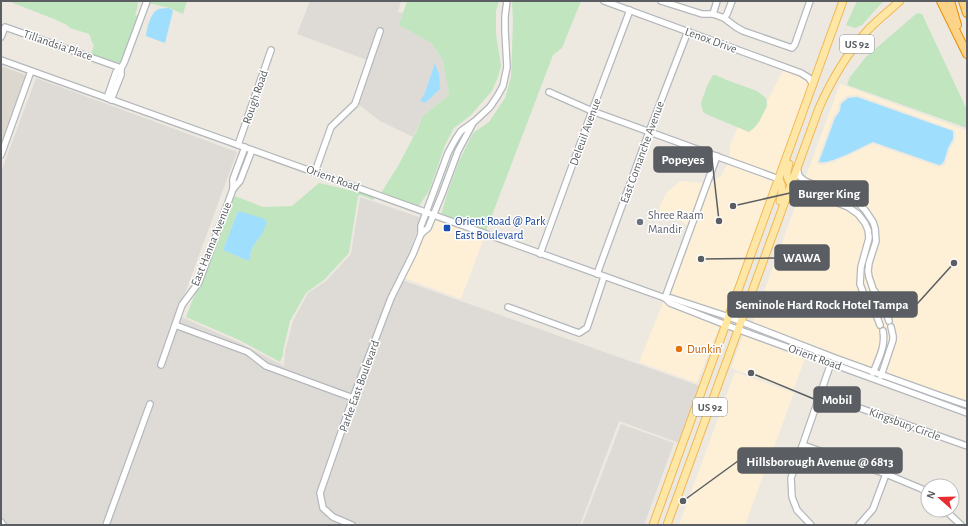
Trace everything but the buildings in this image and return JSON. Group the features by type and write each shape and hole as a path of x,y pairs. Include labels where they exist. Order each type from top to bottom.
{"highway":[{"path":"941,1 966,51"},
{"path":"950,1 966,51"},
{"path":"963,1 967,13"}],"main road":[{"path":"831,35 839,1"},
{"name":"US 92","path":"653,525 843,1"},
{"name":"US 92","path":"667,525 819,108 833,78 850,53 867,32 900,1"},
{"path":"791,184 787,178 787,172 797,140 798,127"},
{"path":"771,237 773,221 783,191 779,179"},
{"path":"669,481 681,485"}],"street":[{"path":"109,99 116,72 124,63 147,1"},
{"path":"475,121 490,107 498,96 506,76 505,16 508,1"},
{"name":"Lenox Drive","path":"604,1 801,73 809,78 813,85"},
{"path":"661,1 702,14 713,14 724,18 743,31 792,48 795,44 810,1"},
{"path":"713,14 717,1"},
{"path":"724,18 732,1"},
{"name":"Deleuil Avenue","path":"540,254 630,10"},
{"name":"Tillandsia Place","path":"1,37 5,27 121,68"},
{"path":"315,172 331,127 355,104 380,31"},
{"name":"East Comanche Avenue","path":"597,274 688,31"},
{"name":"Rough Road","path":"238,145 271,50"},
{"name":"Orient Road","path":"1,60 604,277 741,322 835,358 967,413"},
{"path":"1,155 31,71"},
{"path":"549,92 592,111 779,179"},
{"name":"Parke East Boulevard","path":"352,525 333,517 323,508 320,493 353,398 391,298 414,254 421,234 421,226 448,153 454,140 461,131 475,121"},
{"name":"Parke East Boulevard","path":"421,234 428,228 458,151 475,121"},
{"name":"East Hanna Avenue","path":"161,365 182,305 199,282 233,188 233,179 245,147"},
{"name":"East Hanna Avenue","path":"233,188 240,181 252,150"},
{"path":"665,298 717,156"},
{"path":"797,168 799,176 805,181 858,203 873,222 876,241 868,267 869,277 873,289 882,302 893,336 880,378"},
{"path":"791,184 848,207 858,214 865,223 869,238 861,267 860,284 863,292 874,309 882,328 884,340 873,375"},
{"path":"508,307 579,333 587,328 604,277"},
{"name":"Orient Road","path":"665,298 670,303 726,325 832,363 873,375"},
{"path":"175,325 248,352 266,366 353,398"},
{"path":"811,525 797,510 792,497 791,478 832,363"},
{"name":"Orient Road","path":"880,378 967,405"},
{"name":"Kingsbury Circle","path":"820,394 967,446"},
{"path":"106,525 150,404"},
{"path":"803,446 886,474 920,488"},
{"path":"859,525 873,509 886,474"},
{"path":"954,518 961,525"}],"shaded area":[{"path":"310,1 401,1 398,12 403,13 399,25 431,43 444,62 449,95 423,116 413,137 380,121 358,104 383,30 379,29 363,74 367,60 297,34","holes":["435,64 430,98 426,103 420,101 424,95"]},
{"path":"1,66 26,75 1,147"},
{"path":"784,69 807,79 810,85 778,176 729,158 730,145 738,127 746,131 767,106 767,101"},
{"path":"36,78 237,152 177,315 238,342 284,366 285,351 293,321 308,293 326,281 351,254 360,197 422,218 399,279 700,386 679,443 619,421 580,525 1,525 1,172"},
{"path":"840,84 967,131 967,402 884,373 896,336 888,308 875,288 871,277 871,264 878,241 877,224 860,201 805,179","holes":["858,95 954,130 955,140 950,149 946,162 944,165 939,167 873,144 836,161 835,163 833,162 822,165 818,164 817,162 833,117 838,110 839,103 847,96"]},
{"path":"728,162 776,180 724,314 668,296 710,183 722,175"},
{"path":"680,181 704,183 688,226 679,220 670,220 659,214 660,205 667,192"},
{"path":"804,183 860,207 872,226 873,240 866,270 866,278 870,289 883,310 891,336 880,372 877,370 887,338 878,312 866,292 863,280 863,271 870,230 869,226 856,209 802,187"},
{"path":"801,191 847,209 856,215 865,227 866,238 858,267 858,284 873,313 880,330 881,339 880,347 872,369 752,324"},
{"path":"435,217 485,235 461,299 404,278 416,255 422,236"},
{"path":"664,300 720,325 697,383 639,362"},
{"path":"744,333 806,356 793,391 731,368"},
{"path":"735,372 794,393 745,525 679,525"},
{"path":"621,424 674,443 644,525 582,525"}],"green space":[{"path":"8,1 138,1 135,15 139,16 120,64 91,54 94,45 89,34 70,28 54,19"},
{"path":"150,1 187,1 183,14 169,8 149,3"},
{"path":"407,1 499,1 496,11 496,34 501,66 498,77 492,91 471,115 454,128 445,145 429,191 418,207 381,193 398,166 423,116 449,95 444,62 431,43 399,25"},
{"path":"512,1 581,1 562,48 553,55 486,231 441,215 459,161 473,133 489,122 505,98 511,77 513,22"},
{"path":"857,1 884,1 862,25 855,28 846,25"},
{"path":"917,13 922,14 967,110 967,128 847,85 850,77 866,57"},
{"path":"713,75 757,91 766,98 767,106 759,122 749,132 703,112 701,103"},
{"path":"319,183 375,196 373,200 360,195 358,196 349,253 324,280 306,293 290,321 283,355 280,362 239,340 186,317 233,197 235,196 263,207 292,206","holes":["238,211 262,233 255,242 250,256 250,261 223,250"]}],"water":[{"path":"169,8 173,11 165,43 146,36 148,24 156,10"},
{"path":"435,63 439,74 440,89 425,103 420,101 424,95"},
{"path":"857,97 953,131 953,139 942,164 939,165 873,142 830,161 819,162 835,118 840,111 841,104 848,98"},
{"path":"238,211 265,219 267,223 263,232 252,248 250,261 223,250"}],"place":[{"name":"Burger King","path":"733,206"},
{"name":"Popeyes","path":"719,221"},
{"name":"Shree Raam Mandir","path":"640,222"},
{"name":"Orient Road @ Park East Boulevard","path":"447,228"},
{"name":"WAWA","path":"701,259"},
{"name":"Seminole Hard Rock Hotel Tampa","path":"954,263"},
{"name":"Dunkin'","path":"679,349"},
{"name":"Mobil","path":"751,373"},
{"name":"Hillsborough Avenue @ 6813","path":"683,501"}]}
